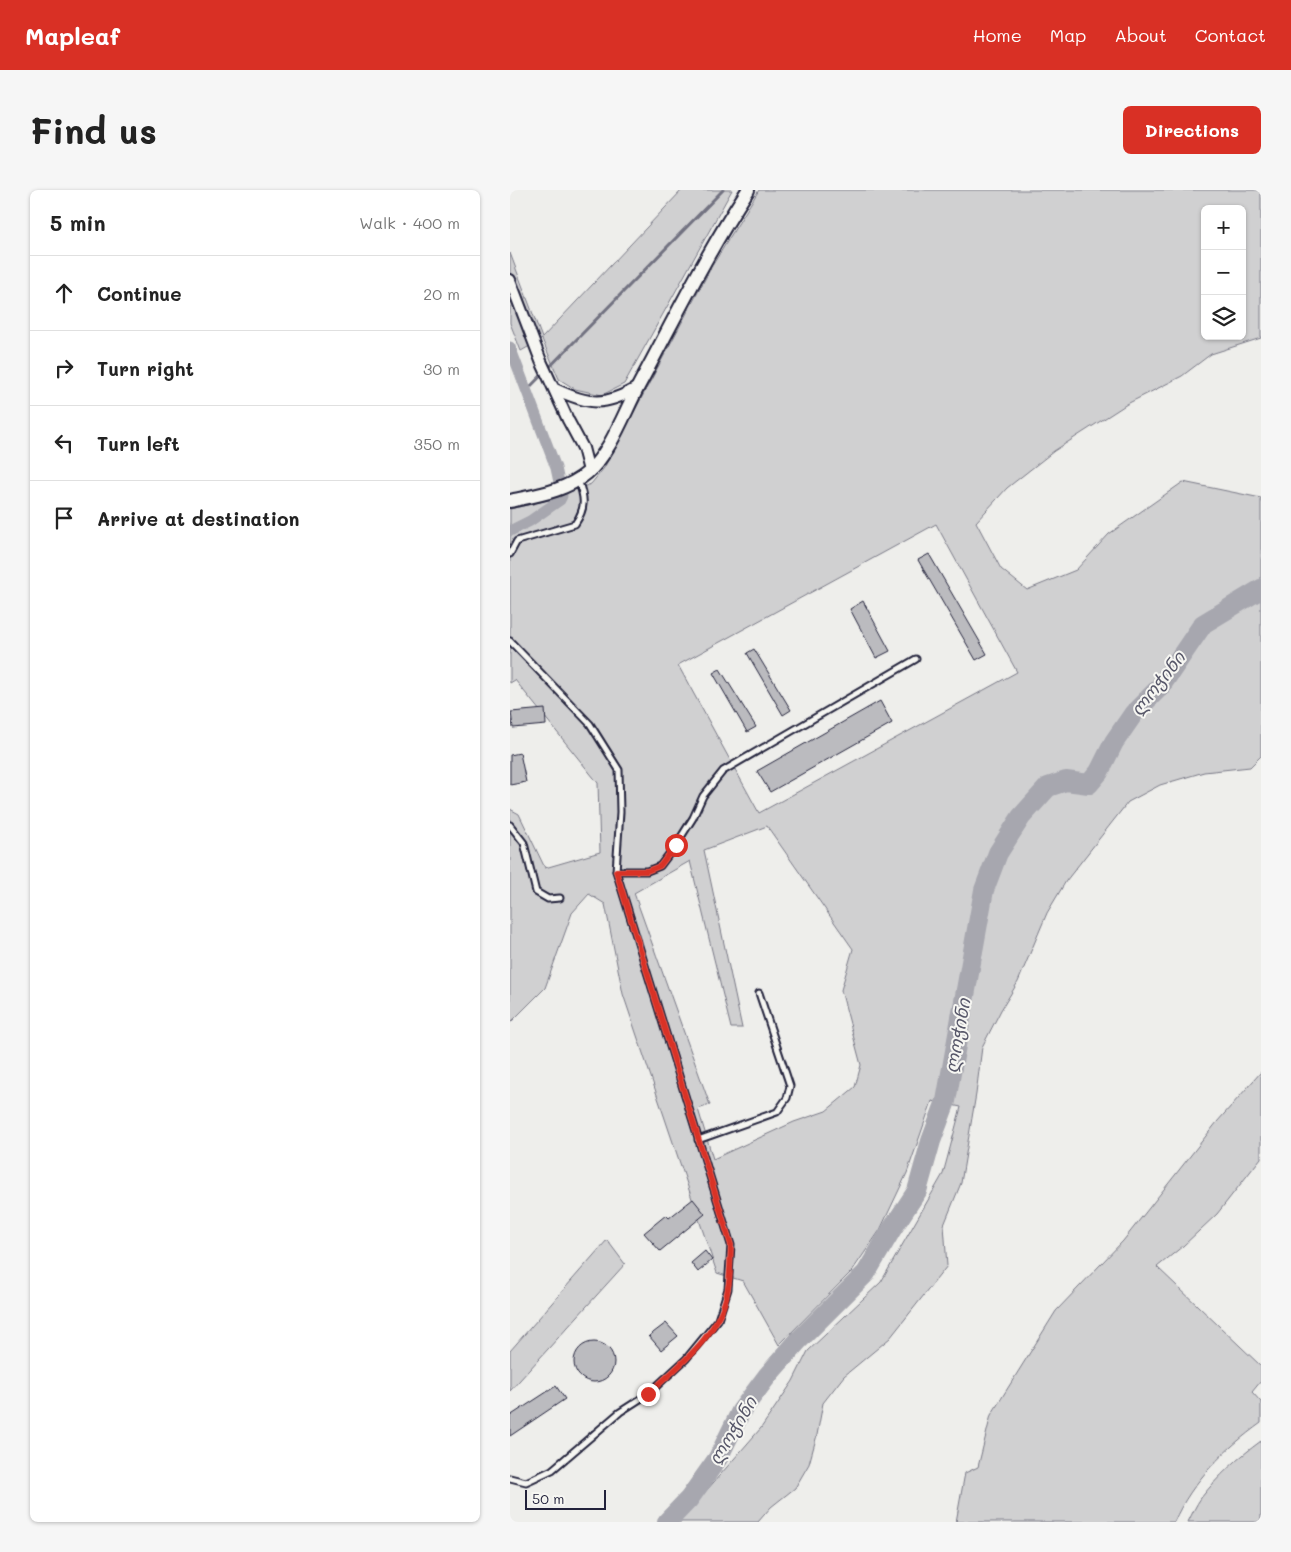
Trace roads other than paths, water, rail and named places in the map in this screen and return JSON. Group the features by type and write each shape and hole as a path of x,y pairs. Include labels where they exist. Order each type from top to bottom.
{"street":[{"path":"510,501 566,487 589,471 600,459 729,218 748,190"},
{"path":"510,280 541,361 583,448 589,471"},
{"path":"555,389 578,400 606,401 622,397 638,387"}],"lane":[{"path":"510,546 517,541 575,524 582,514 584,496 578,480"},
{"path":"510,554 517,541"},
{"path":"510,641 590,724 619,770 620,812 616,871 731,1245 728,1289 718,1320 686,1359 648,1394 620,1412 552,1470 526,1482 510,1478"},
{"path":"616,871 647,871 660,866 694,818 703,796 723,771 916,659"},
{"path":"510,825 524,843 536,892 548,899 560,898"},
{"path":"698,1140 777,1112 788,1098 790,1086 759,993"}],"waterway":[{"path":"527,390 723,190"},
{"path":"510,347 556,468 562,496 560,500 530,521 510,531"},
{"name":"ლოჭინი","path":"667,1522 689,1499 718,1458 741,1411 768,1375 798,1341 866,1273 917,1191 931,1141 946,1101 984,890 998,853 1021,817 1048,787 1066,781 1089,784 1099,772 1114,742 1134,713 1160,687 1203,624 1261,589"}]}
